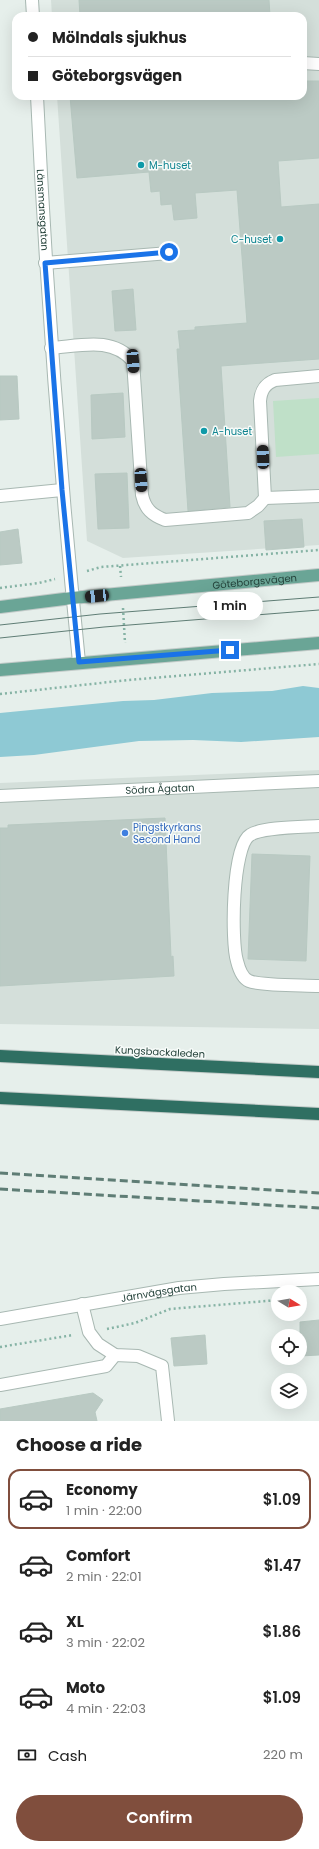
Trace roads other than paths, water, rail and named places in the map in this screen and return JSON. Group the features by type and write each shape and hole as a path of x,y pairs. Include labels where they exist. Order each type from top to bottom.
{"highway":[{"name":"Kungsbackaleden","path":"0,1056 319,1072"},
{"path":"0,1098 319,1114"}],"main road":[{"name":"Göteborgsvägen","path":"0,608 72,598 319,575"},
{"path":"0,670 126,658 319,643"}],"street":[{"path":"32,0 33,12"},
{"path":"307,63 319,64"},
{"name":"Länsmansgatan","path":"37,100 45,263 51,348 62,490 79,662"},
{"path":"45,263 169,252"},
{"path":"51,348 111,345 123,351 133,361 142,495 144,504 150,512 165,520 248,513 258,506 265,498 260,401 262,391 269,382 275,380 319,376"},
{"path":"0,496 62,490"},
{"path":"265,498 319,496"},
{"name":"Södra Ågatan","path":"0,796 319,781"},
{"path":"319,826 261,831 249,835 242,847 236,867 234,935 236,960 242,974 249,981 319,986"},
{"name":"Järnvägsgatan","path":"0,1319 179,1288 319,1279"},
{"path":"82,1304 89,1332 98,1344 115,1355 138,1356 162,1366 168,1421"},
{"path":"0,1384 106,1366 115,1355"}],"water":[{"path":"303,686 319,688 319,737 241,742 193,740 139,741 34,755 0,757 0,713 123,701 154,700 212,693 272,691"}],"tram line":[{"path":"0,625 100,614 319,597"},
{"path":"0,638 104,627 319,610"}],"railway":[{"path":"0,1173 319,1193"},
{"path":"0,1189 319,1208"}],"place":[{"name":"M-huset","path":"141,165"},
{"name":"C-huset","path":"280,239"},
{"name":"A-huset","path":"204,431"},
{"name":"Pingstkyrkans Second Hand","path":"125,833"}]}
